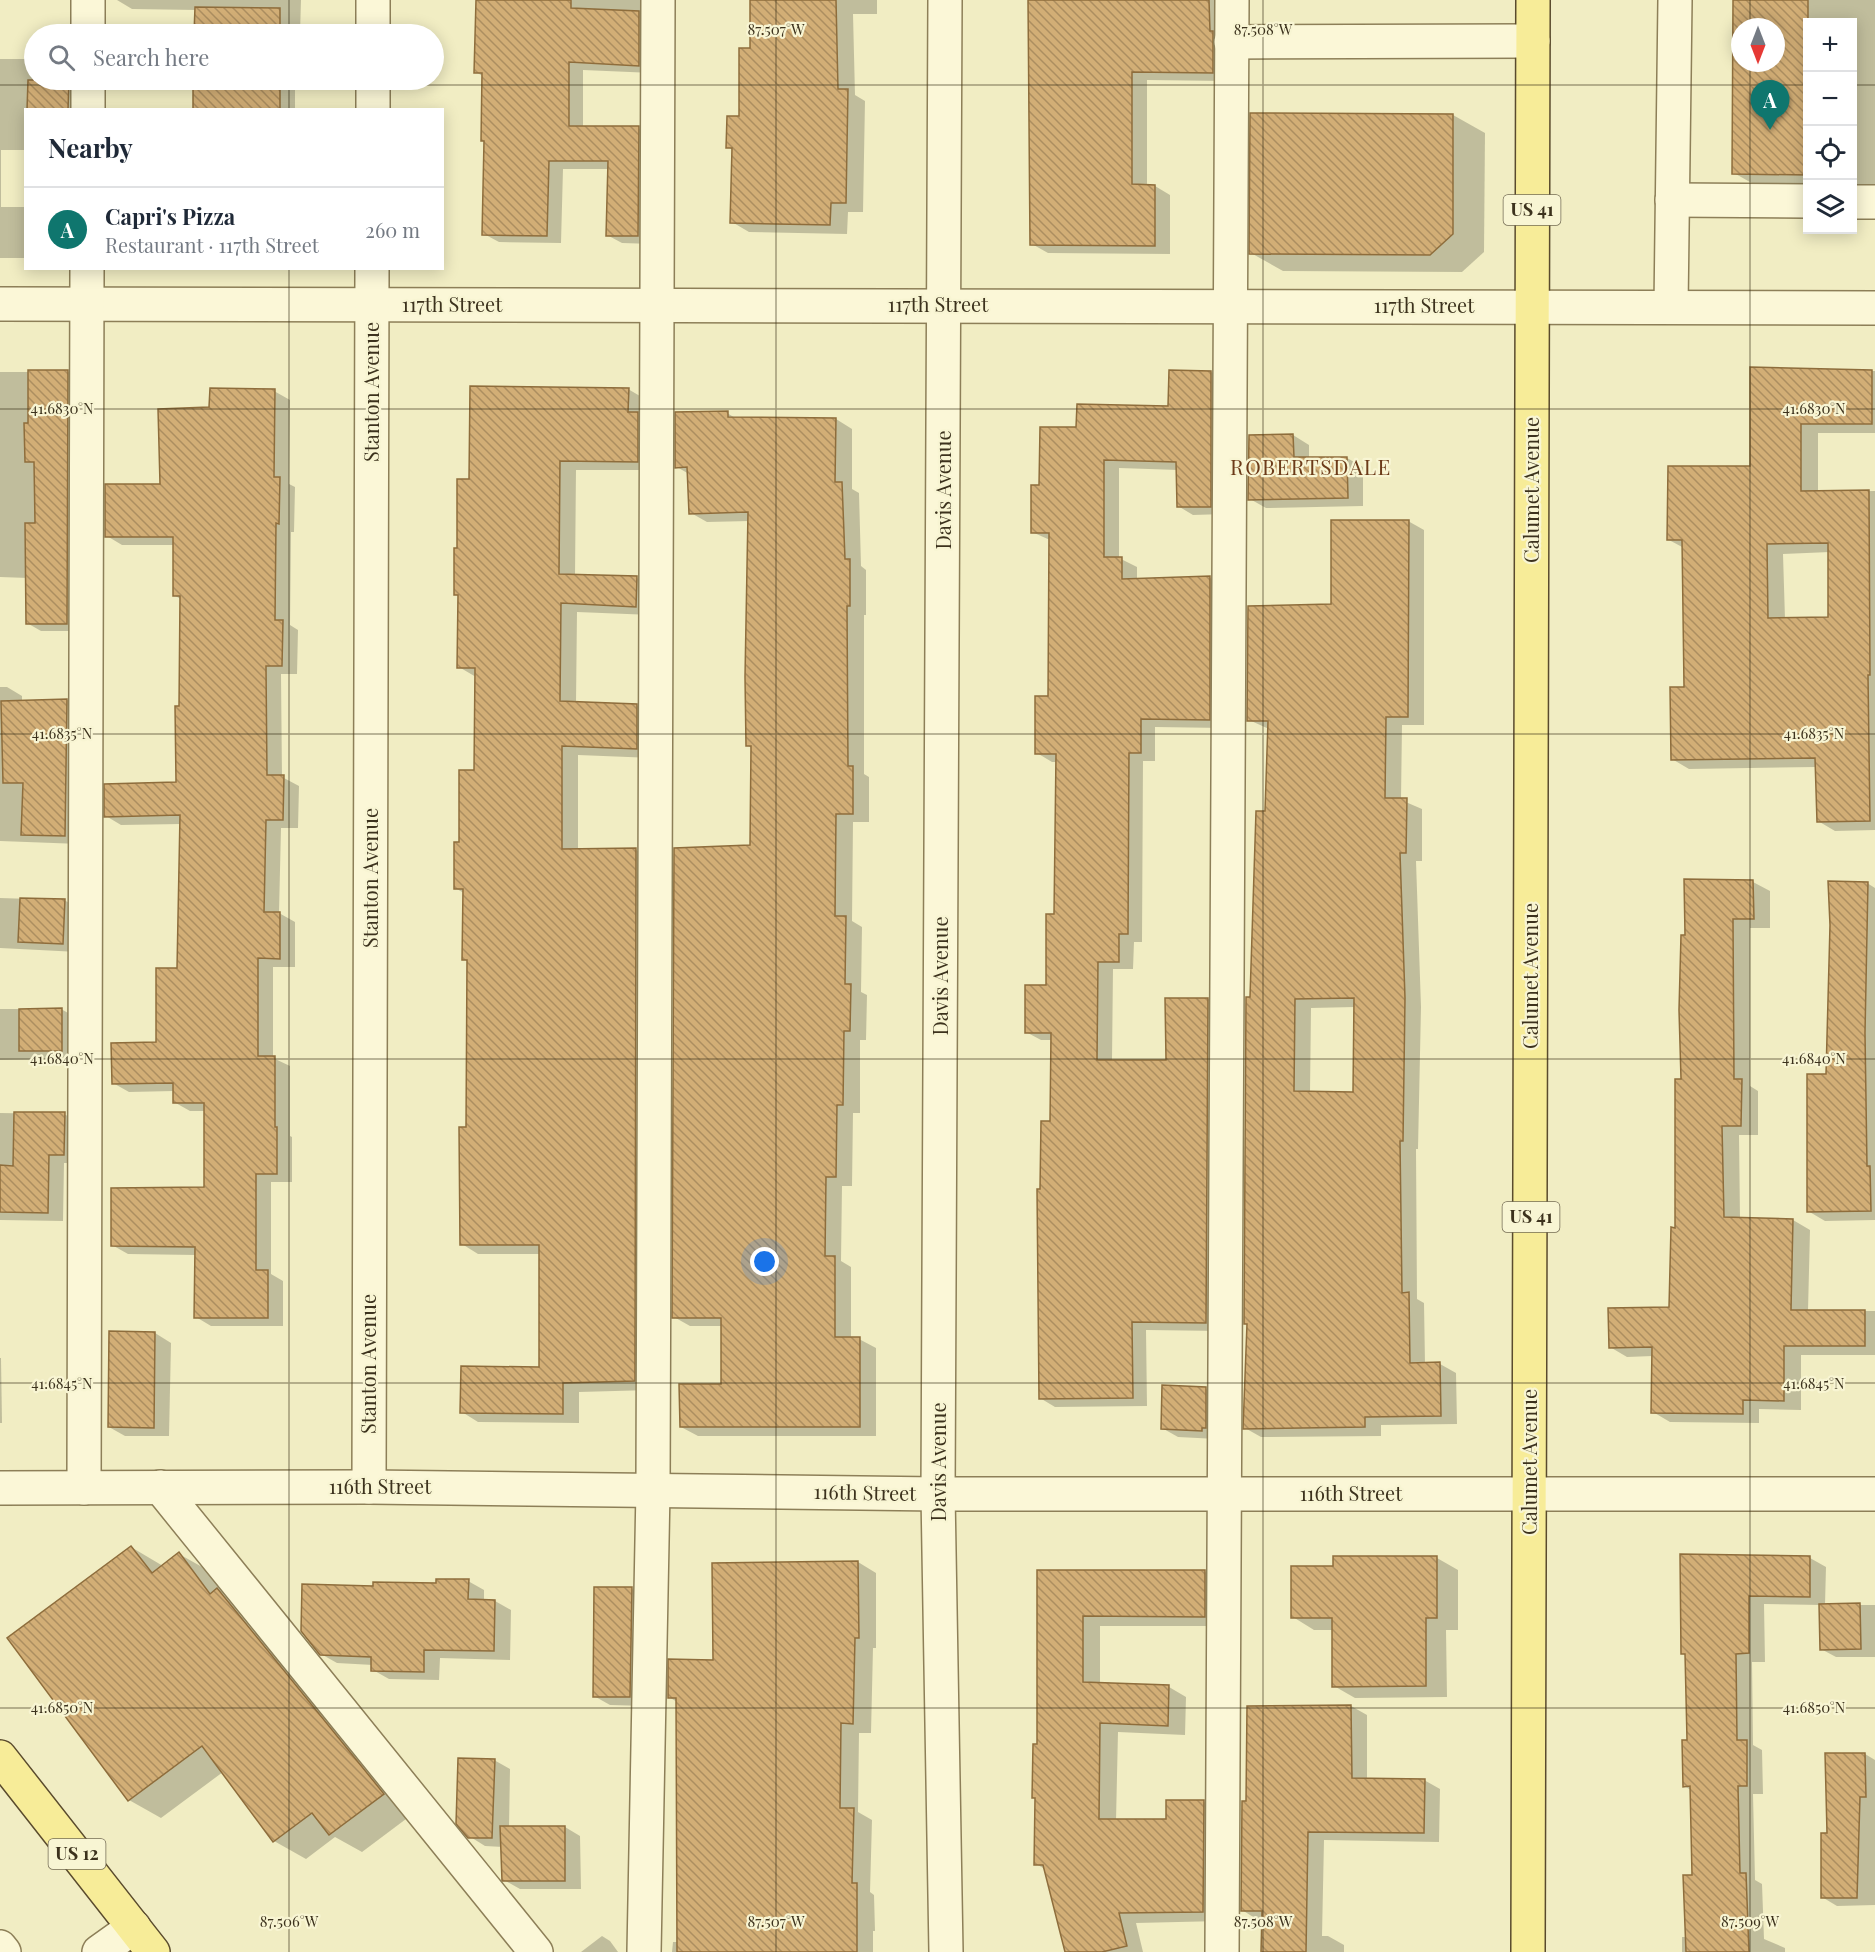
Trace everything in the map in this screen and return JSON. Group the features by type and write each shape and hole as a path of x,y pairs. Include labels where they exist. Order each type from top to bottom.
{"main road":[{"name":"Calumet Avenue","path":"1528,1952 1533,0"},
{"name":"US 12","path":"6,1776 153,1952"}],"street":[{"path":"88,0 88,24"},
{"path":"373,0 373,24"},
{"path":"644,1952 653,1490 658,0"},
{"name":"Davis Avenue","path":"945,0 938,1494 946,1952"},
{"path":"1222,1952 1232,0"},
{"path":"1671,307 1675,0"},
{"path":"1231,42 1533,41"},
{"path":"87,108 88,90"},
{"path":"373,90 373,108"},
{"path":"1672,200 1803,201"},
{"path":"1857,202 1875,202"},
{"path":"84,1488 87,270"},
{"name":"Stanton Avenue","path":"369,1486 372,270"},
{"name":"117th Street","path":"0,304 1230,305 1875,309"},
{"name":"116th Street","path":"0,1488 369,1486 938,1494 1875,1494"},
{"path":"160,1487 536,1952"},
{"path":"99,1952 134,1927"},
{"path":"0,1947 4,1952"}],"building":[{"path":"476,0 571,0 571,8 639,11 639,66 569,62 569,126 639,126 638,236 606,236 608,161 549,161 547,236 482,235 484,141 481,141 482,73 474,73"},
{"path":"750,0 836,0 838,89 848,89 846,203 831,203 830,225 730,223 732,148 726,148 727,116 739,116 739,48 750,48"},
{"path":"1028,0 1209,0 1210,31 1213,31 1213,73 1132,72 1132,184 1155,185 1155,246 1030,245"},
{"path":"1733,0 1808,0 1808,18 1803,18 1803,175 1732,174 1733,72 1785,72 1785,18 1733,18"},
{"path":"195,7 280,8 280,24 194,24"},
{"path":"28,90 69,90 68,108 27,108"},
{"path":"193,90 280,90 280,108 193,108"},
{"path":"1250,113 1453,114 1453,234 1430,255 1249,254"},
{"path":"1750,367 1872,370 1872,424 1801,424 1801,491 1869,490 1870,821 1817,822 1815,758 1671,760 1670,687 1684,687 1682,540 1667,540 1668,466 1750,466","holes":["1828,543 1828,617 1768,618 1767,544"]},
{"path":"28,370 68,370 67,624 26,624 25,523 35,523 34,462 25,462 24,423 28,423"},
{"path":"1169,370 1211,371 1211,507 1177,507 1176,462 1104,460 1104,557 1122,557 1122,579 1210,576 1210,720 1141,719 1141,753 1129,753 1128,934 1119,934 1119,962 1098,962 1097,1060 1166,1060 1165,998 1208,998 1206,1323 1132,1322 1133,1398 1039,1399 1037,1189 1040,1189 1041,1121 1050,1121 1051,1033 1025,1033 1025,985 1046,985 1046,914 1054,914 1056,754 1035,754 1035,696 1048,696 1049,533 1031,533 1031,485 1039,485 1040,427 1076,427 1077,404 1168,406"},
{"path":"470,386 629,388 628,412 638,412 638,462 560,461 559,574 637,576 636,607 561,603 560,701 637,704 637,749 562,746 562,849 636,848 635,1381 563,1383 563,1414 460,1413 461,1366 539,1367 539,1245 460,1245 459,1127 466,1127 467,960 462,960 463,889 454,889 454,842 459,842 459,770 474,770 475,668 457,668 458,595 454,595 454,548 457,548 457,479 469,479"},
{"path":"210,388 275,389 274,477 280,477 279,524 276,523 275,620 283,620 282,666 266,666 267,775 284,775 283,820 266,820 264,912 280,912 280,959 258,958 258,1056 275,1056 277,1174 256,1174 256,1270 268,1270 268,1318 194,1318 195,1247 111,1246 111,1188 204,1187 204,1103 173,1103 173,1083 112,1084 111,1043 156,1042 156,968 177,968 180,815 104,817 104,784 176,782 175,706 179,706 180,596 173,596 173,537 105,537 105,484 160,484 158,409 209,407"},
{"path":"728,411 728,417 836,418 835,482 842,482 845,559 850,559 850,606 847,606 848,766 853,766 853,814 836,814 835,916 846,916 845,984 851,984 850,1031 844,1031 843,1105 837,1105 836,1177 826,1177 825,1256 835,1256 835,1337 860,1337 860,1427 680,1427 679,1384 721,1384 721,1318 672,1318 674,848 750,845 751,746 746,746 745,677 748,512 689,514 687,467 675,468 675,412"},
{"path":"1293,434 1294,457 1347,457 1348,498 1248,500 1249,435"},
{"path":"1331,520 1409,520 1408,717 1386,717 1385,798 1407,798 1406,853 1400,853 1405,998 1403,1141 1400,1141 1402,1293 1409,1292 1410,1363 1440,1362 1441,1416 1365,1417 1365,1427 1243,1429 1247,1324 1244,1324 1246,997 1250,997 1256,811 1265,811 1268,721 1247,721 1248,606 1331,604","holes":["1354,998 1353,1092 1294,1091 1295,999"]},
{"path":"67,699 65,836 21,835 23,783 3,783 1,701"},
{"path":"1684,879 1753,880 1754,919 1733,919 1734,1079 1742,1079 1741,1126 1722,1126 1724,1217 1793,1219 1791,1310 1865,1310 1865,1346 1784,1346 1784,1401 1743,1400 1743,1414 1651,1413 1652,1347 1609,1348 1608,1308 1669,1307 1671,1227 1675,1228 1675,1079 1681,1079 1679,1010 1681,935 1685,935"},
{"path":"1828,881 1868,882 1865,1033 1867,1166 1870,1166 1871,1211 1807,1212 1807,1074 1826,1074 1830,925"},
{"path":"20,898 65,899 63,944 18,942"},
{"path":"62,1008 62,1051 19,1051 19,1009"},
{"path":"14,1112 65,1112 64,1155 49,1155 48,1213 0,1212 0,1165 13,1166"},
{"path":"109,1331 155,1332 154,1428 108,1427"},
{"path":"1162,1385 1206,1387 1206,1428 1202,1428 1202,1431 1161,1429"},
{"path":"131,1546 152,1573 179,1552 210,1594 217,1588 384,1794 329,1835 312,1813 273,1842 202,1746 128,1801 7,1638"},
{"path":"1680,1554 1810,1556 1810,1597 1749,1596 1749,1653 1736,1654 1737,1740 1747,1740 1747,1786 1738,1786 1740,1873 1746,1873 1749,1952 1686,1952 1683,1875 1692,1875 1690,1786 1683,1787 1682,1740 1687,1740 1685,1654 1681,1654"},
{"path":"1333,1556 1437,1556 1437,1618 1426,1618 1426,1686 1332,1687 1332,1618 1291,1618 1291,1566 1333,1566"},
{"path":"858,1561 859,1638 855,1638 853,1724 841,1723 840,1808 854,1808 852,1883 857,1883 857,1952 677,1952 676,1698 668,1698 668,1659 713,1660 712,1563"},
{"path":"1037,1570 1205,1570 1205,1617 1083,1616 1083,1682 1169,1685 1168,1726 1100,1723 1099,1819 1166,1819 1166,1800 1204,1800 1203,1912 1119,1913 1127,1946 1102,1952 1065,1952 1043,1865 1034,1865 1035,1798 1032,1798 1033,1744 1037,1744"},
{"path":"436,1579 469,1579 468,1599 495,1600 494,1651 424,1650 424,1672 371,1671 371,1657 320,1655 301,1631 302,1584 373,1586 373,1582 436,1583"},
{"path":"594,1587 632,1587 630,1697 593,1697"},
{"path":"1860,1603 1861,1649 1820,1650 1819,1604"},
{"path":"1351,1705 1352,1778 1425,1779 1424,1833 1308,1832 1306,1952 1261,1952 1262,1911 1241,1911 1242,1801 1246,1801 1247,1706"},
{"path":"1825,1753 1865,1753 1866,1797 1860,1797 1857,1898 1821,1898 1821,1833 1827,1833"},
{"path":"458,1758 495,1759 492,1838 468,1838 456,1824"},
{"path":"500,1826 565,1826 565,1881 502,1881"}],"place":[{"name":"Capri's Pizza","path":"1770,130"}],"district":[{"name":"ROBERTSDALE","path":"1311,468"}]}
